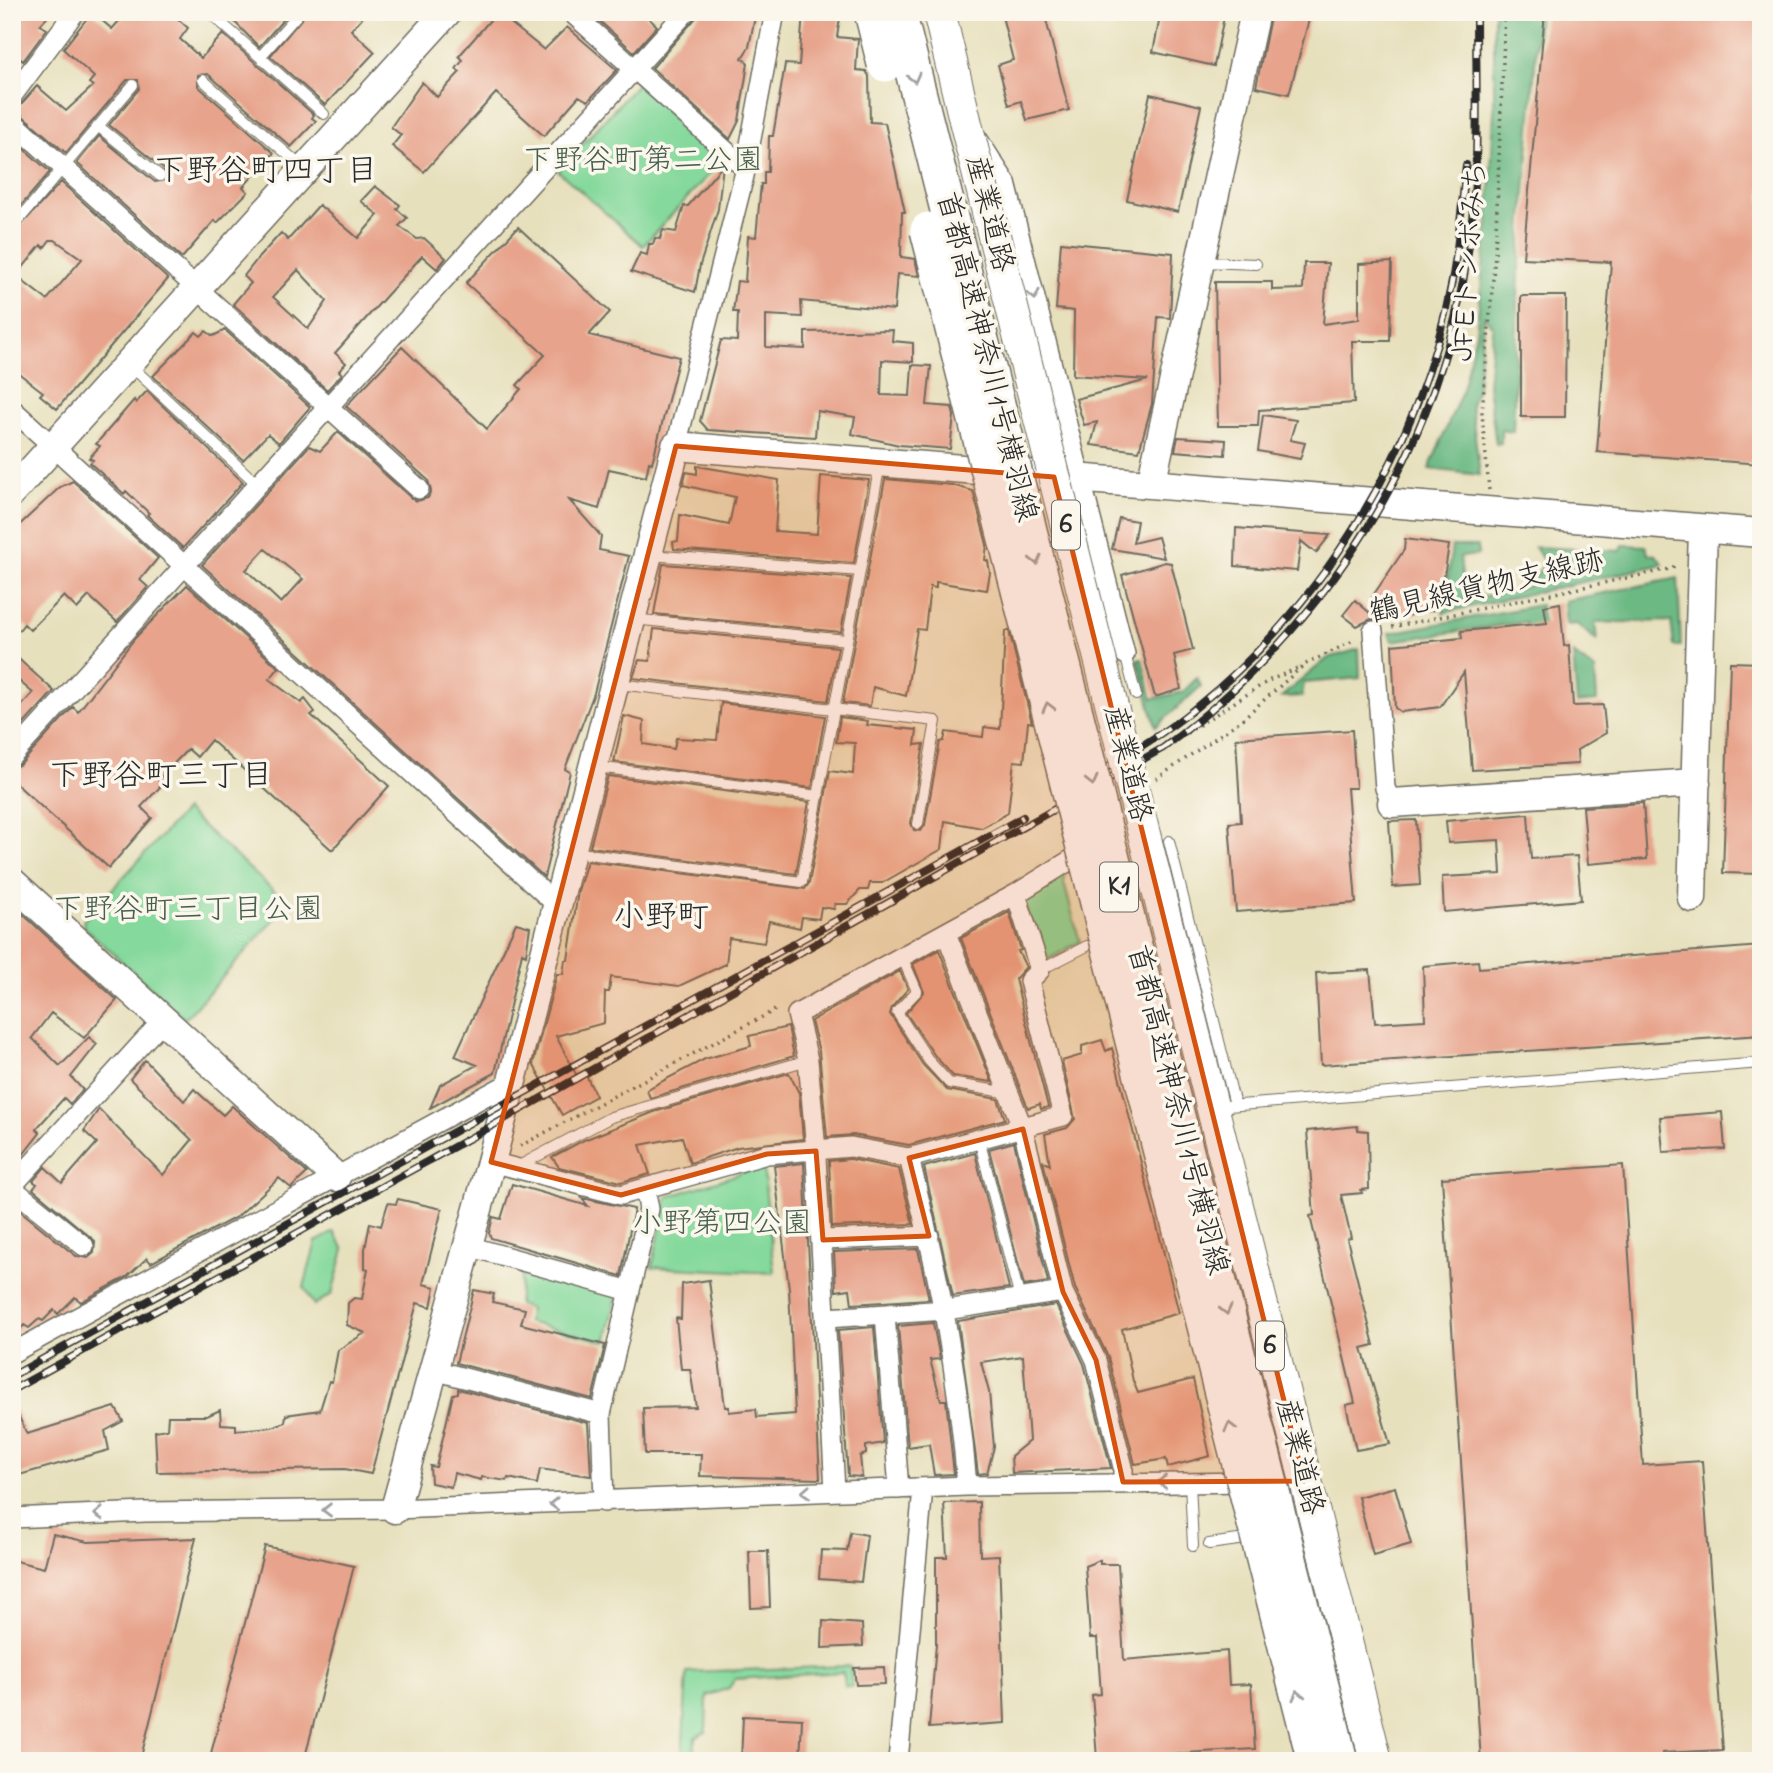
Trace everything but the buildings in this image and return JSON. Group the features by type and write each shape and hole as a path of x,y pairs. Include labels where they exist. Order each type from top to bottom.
{"highway":[{"name":"首都高速神奈川1号横羽線","path":"872,12 1315,1761"},
{"name":"首都高速神奈川1号横羽線","path":"898,12 1340,1761"}],"main road":[{"name":"産業道路","path":"939,12 1168,930 1223,1106 1304,1482 1303,1531 1376,1761"}],"street":[{"path":"14,89 75,12"},
{"path":"12,492 447,12"},
{"path":"12,757 686,12"},
{"path":"395,1509 468,1246 503,1165 511,1082 649,555 746,169 775,12"},
{"path":"1151,484 1255,12"},
{"path":"577,14 633,71 746,169"},
{"path":"965,120 1006,183 1125,653"},
{"path":"12,121 419,489"},
{"path":"12,409 557,905"},
{"path":"676,446 1761,533"},
{"path":"1692,898 1696,783 1694,558 1703,529"},
{"path":"1374,632 1385,788 1392,803 1696,783"},
{"path":"835,1490 816,1151 808,1060 797,1014 1016,894 1069,861"},
{"path":"12,882 336,1177"},
{"path":"503,1165 621,1195 767,1154 851,1147 909,1158 1024,1129 1063,1116 1029,981 1040,970 1016,894"},
{"path":"946,933 1024,1129 1063,1292 1097,1360 1123,1467 1123,1482"},
{"path":"83,1246 12,1187 164,1019"},
{"path":"12,1353 511,1082"},
{"path":"909,1158 946,1310 962,1422 967,1486"},
{"path":"604,1502 601,1414 649,1209 645,1188"},
{"path":"822,1240 929,1236"},
{"path":"468,1246 630,1291"},
{"path":"827,1318 946,1310 1063,1292"},
{"path":"885,1315 899,1489"},
{"path":"434,1370 601,1414"},
{"path":"12,1518 145,1512 395,1509 604,1502 967,1486 1123,1482 1304,1482"},
{"path":"898,1761 923,1488"}],"lane":[{"path":"209,12 324,114"},
{"path":"260,57 300,12"},
{"path":"203,80 306,170"},
{"path":"12,228 134,85"},
{"path":"98,126 160,176"},
{"path":"1200,262 1256,264"},
{"path":"128,363 258,485"},
{"path":"571,851 802,882 880,463"},
{"path":"649,555 860,570"},
{"path":"631,619 847,640"},
{"path":"1125,653 1136,695"},
{"path":"614,683 936,720 918,824"},
{"path":"593,766 819,796"},
{"path":"1170,841 1223,1106 1761,1063"},
{"path":"1040,970 1087,946"},
{"path":"902,957 917,991 897,1012 929,1061 949,1083 1011,1093"},
{"path":"503,1165 611,1117 808,1060"},
{"path":"979,1139 1020,1298"},
{"path":"1190,1482 1193,1546"},
{"path":"1209,1544 1303,1531"}],"path":[{"name":"JFEトンボみち","path":"1492,513 1482,414 1496,253 1505,12"},
{"name":"鶴見線貨物支線跡","path":"1163,748 1268,681 1374,632 1670,569 1694,558"},
{"path":"1670,569 1694,558"},
{"path":"1150,784 1240,721 1304,665"},
{"path":"503,1165 593,1105 790,1002"}],"highlighted area":[{"path":"676,446 1054,477 1304,1481 1123,1482 1096,1360 1063,1292 1023,1129 909,1158 929,1236 823,1240 816,1151 767,1154 621,1195 491,1162"}],"green space":[{"path":"1494,12 1539,12 1519,271 1513,432 1501,430 1501,443 1496,444 1488,386 1493,328 1484,316 1477,388 1471,405 1480,475 1429,469 1461,394 1476,333 1489,213 1494,110"},
{"name":"下野谷町第二公園","path":"639,82 724,158 643,246 558,171"},
{"path":"1623,545 1646,546 1648,554 1656,555 1663,564 1443,613 1452,546 1478,546 1478,555 1460,557 1465,600 1528,587 1545,563 1535,547 1621,551"},
{"path":"1678,578 1681,646 1674,646 1671,621 1595,623 1597,641 1577,624 1566,625 1564,601"},
{"path":"1540,605 1543,624 1527,626 1525,622 1392,641 1389,633"},
{"path":"1359,649 1360,678 1304,683 1302,696 1281,697 1328,658"},
{"path":"1573,654 1595,670 1597,701 1577,703"},
{"path":"1137,659 1142,659 1152,699 1183,692 1197,678 1201,686 1156,727"},
{"name":"下野谷町三丁目公園","path":"185,810 288,904 185,1019 84,927 83,921"},
{"path":"1066,868 1064,883 1080,942 1042,963 1022,896"},
{"name":"小野第四公園","path":"763,1166 774,1273 652,1267 667,1197"},
{"path":"334,1232 344,1249 332,1294 314,1305 304,1287 316,1242"},
{"path":"522,1271 617,1296 606,1342 527,1322 530,1309 518,1304"},
{"path":"850,1666 852,1686 845,1686 843,1672 735,1679 729,1688 707,1696 706,1732 695,1737 694,1761 682,1761 687,1672"}],"railway":[{"path":"12,1390 499,1122 1163,748 1223,699 1277,646 1325,589 1367,528 1403,462 1432,393 1454,321 1469,245 1477,129 1476,12"},
{"path":"1074,787 1165,730 1194,709 1241,667 1285,621 1325,571 1360,518 1391,461 1417,403 1437,342 1452,281 1466,165"},
{"path":"12,1376 1023,817"}],"district":[{"name":"下野谷町四丁目","path":"266,172"},
{"name":"下野谷町三丁目","path":"161,777"},
{"name":"小野町","path":"661,918"}]}
